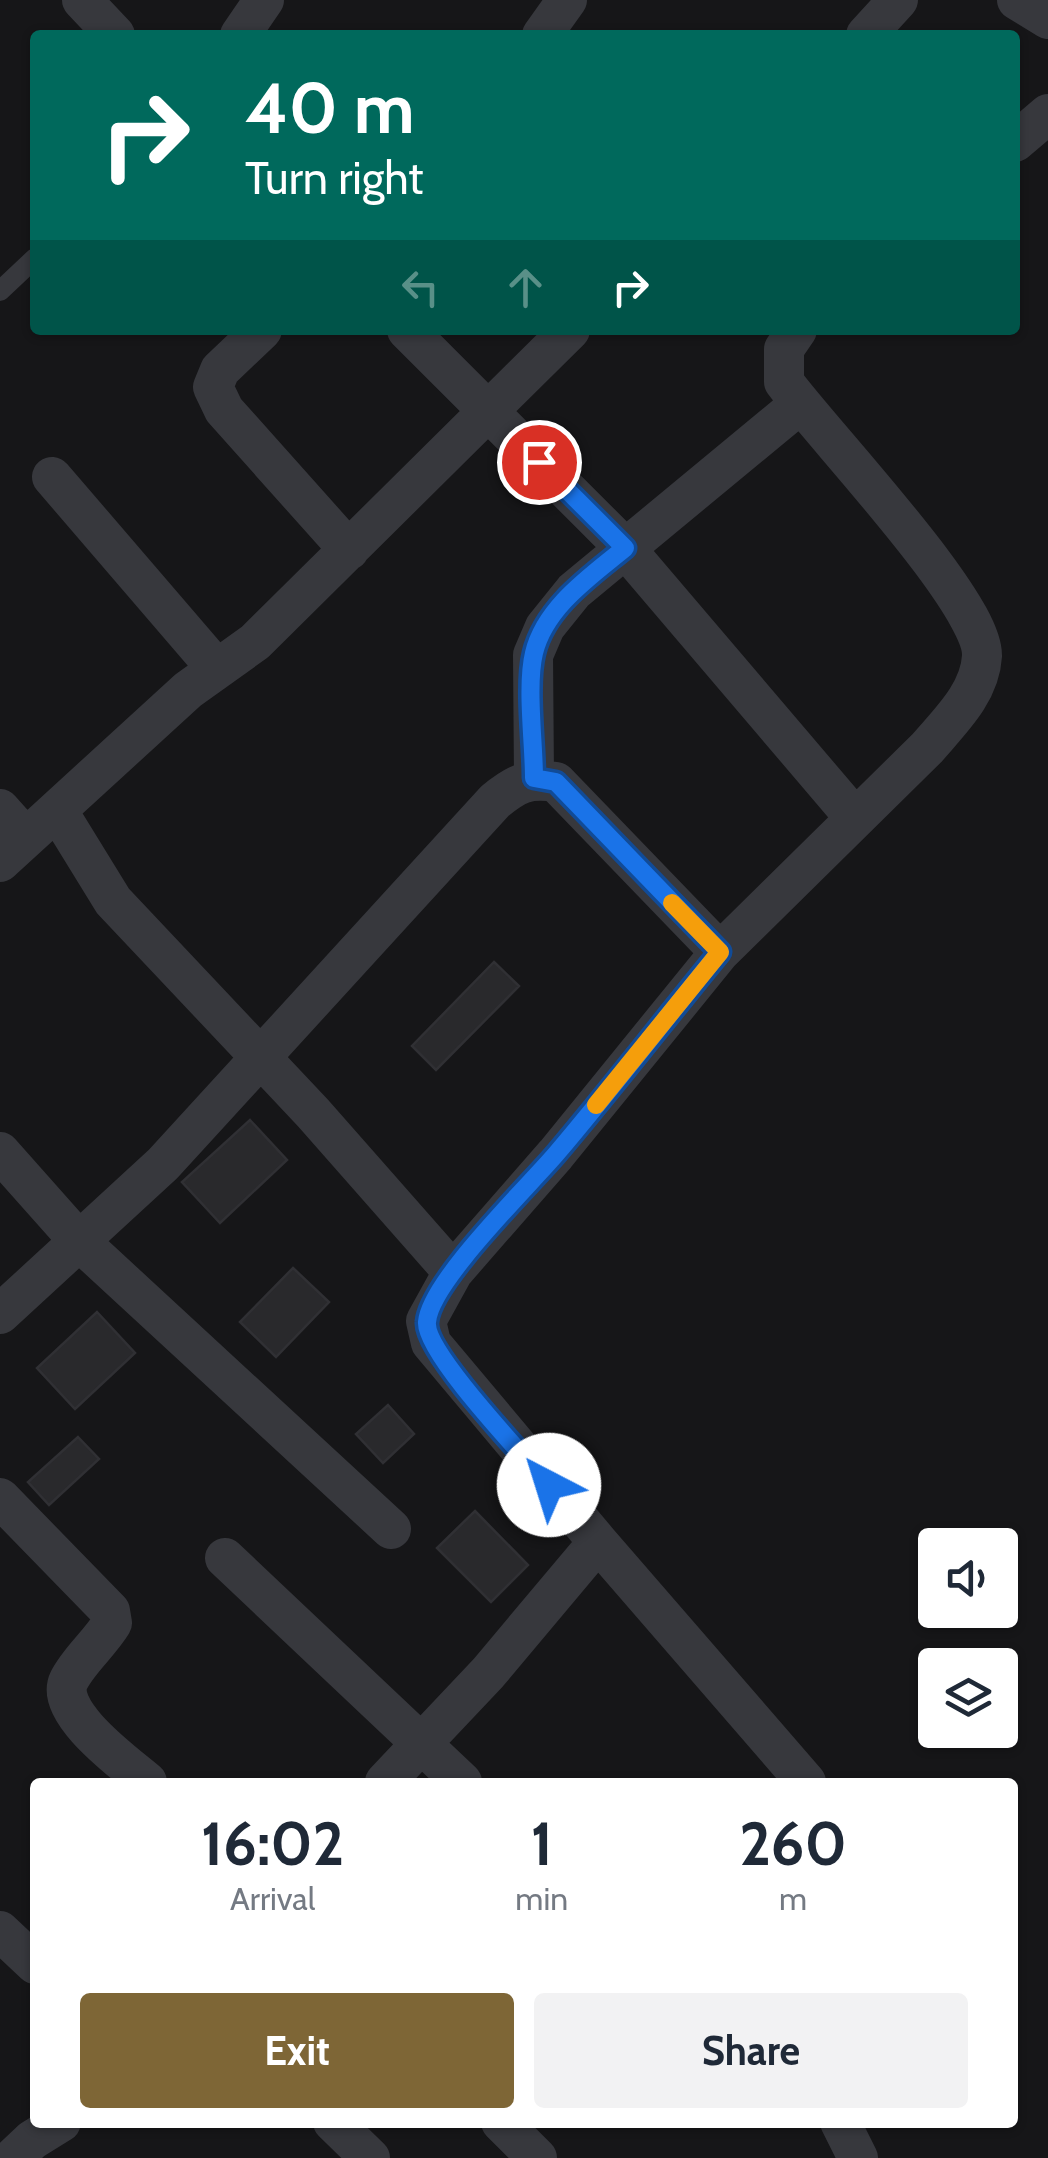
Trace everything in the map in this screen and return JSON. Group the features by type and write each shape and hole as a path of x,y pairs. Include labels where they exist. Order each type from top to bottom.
{"street":[{"path":"82,0 111,30"},
{"path":"243,30 264,0"},
{"path":"546,30 567,0"},
{"path":"871,30 898,0"},
{"path":"1017,0 1048,19"},
{"path":"1020,138 1048,114"},
{"path":"257,335 220,370 214,387 224,410 349,550"},
{"path":"412,335 625,548 855,818"},
{"path":"9,836 57,810 217,669 255,642 565,335"},
{"path":"794,335 784,349 784,382 944,578 974,624 982,652 979,675 955,715 720,952 556,1154 452,1272 426,1321 431,1343 803,1778"},
{"path":"534,778 533,655 544,628 574,591 800,404"},
{"path":"52,478 217,669"},
{"path":"0,1314 163,1164 495,801 516,784 534,778 556,782 720,952"},
{"path":"57,810 114,900 452,1272"},
{"path":"0,1152 80,1240 391,1529"},
{"path":"0,1498 110,1611 112,1623 67,1683 67,1698 85,1727 142,1778"},
{"path":"389,1778 488,1673 598,1542"},
{"path":"225,1558 458,1778"},
{"path":"0,1931 30,1959"},
{"path":"340,2128 370,2158"},
{"path":"507,2128 538,2158"},
{"path":"843,2128 858,2158"}],"lane":[{"path":"0,291 30,263"}],"building":[{"path":"494,962 519,986 436,1070 412,1046"},
{"path":"250,1120 287,1160 220,1223 182,1182"},
{"path":"293,1268 329,1302 276,1357 240,1322"},
{"path":"97,1312 135,1353 75,1409 37,1368"},
{"path":"388,1405 414,1434 383,1463 356,1434"},
{"path":"78,1437 99,1459 49,1505 28,1482"},
{"path":"475,1511 528,1565 491,1602 437,1548"}],"slow traffic":[{"path":"596,1105 720,952 672,903"}],"route":[{"path":"539,462 625,548 574,591 544,628 533,655 534,778 556,782 720,952 556,1154 452,1272 426,1321 431,1343 450,1370 549,1485"}]}
